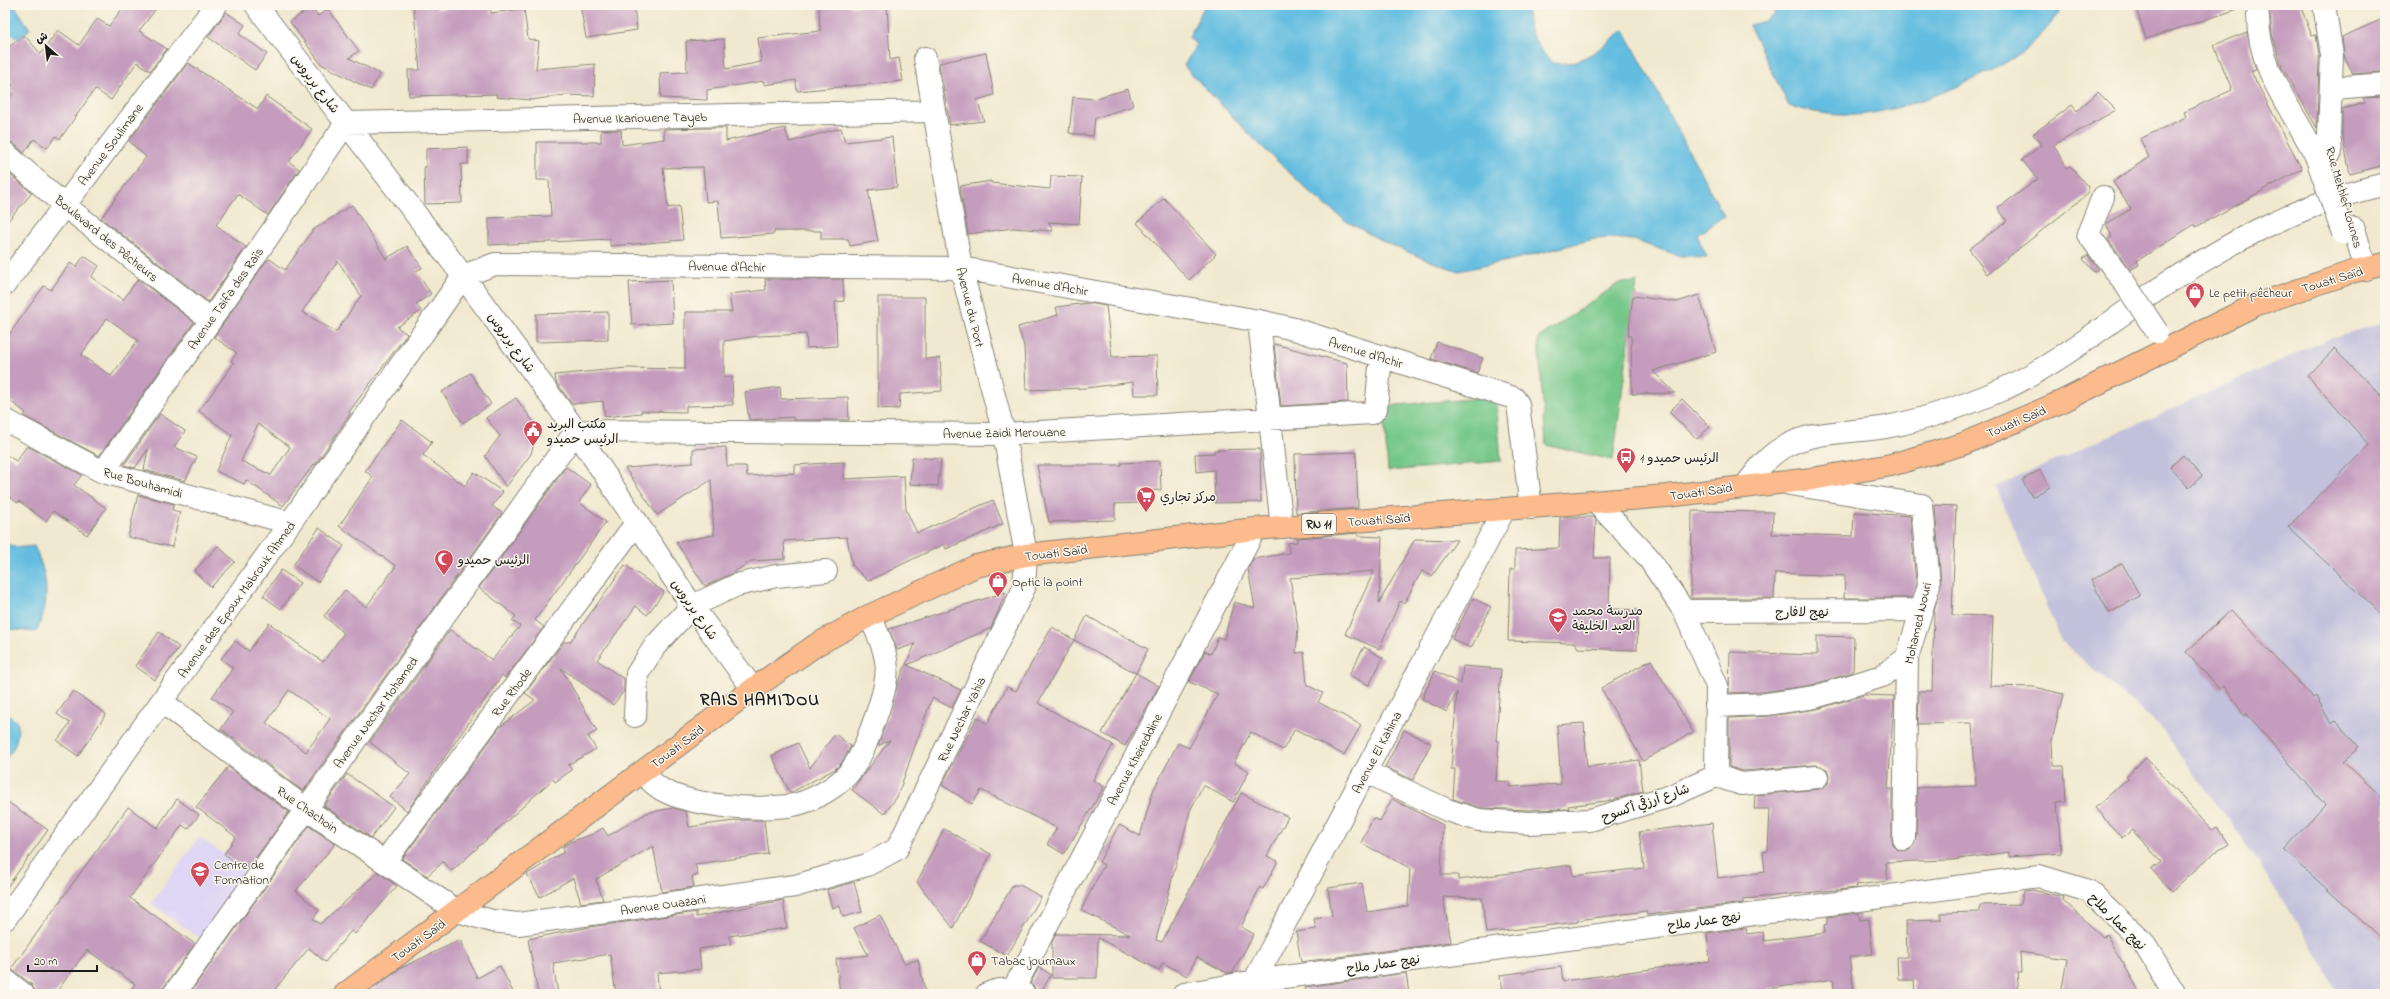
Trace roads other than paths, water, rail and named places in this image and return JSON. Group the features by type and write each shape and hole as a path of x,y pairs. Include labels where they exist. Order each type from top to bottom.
{"main road":[{"name":"Touati Saïd","path":"345,994 753,689 816,645 869,616 976,566 1026,555 1255,529 1596,502 1812,479 1891,465 1963,444 2063,401 2161,340 2255,305 2369,268"}],"street":[{"name":"Avenue Soulimane","path":"5,284 216,5"},
{"name":"Rue Mekhlef Lounes","path":"2324,5 2332,55 2332,88 2329,135 2324,154"},
{"name":"شارع بربروس","path":"267,9 346,122 463,276 576,431 692,606 753,689"},
{"path":"2258,16 2258,29 2266,66 2282,98 2300,125 2324,154 2349,231 2369,268"},
{"name":"Avenue du Port","path":"925,58 961,268 1004,434 1026,555"},
{"path":"2332,88 2385,84"},
{"name":"Avenue Ikariouene Tayeb","path":"346,122 934,111"},
{"name":"Avenue Taifa des Raïs","path":"103,472 210,320 346,122"},
{"name":"Boulevard des Pêcheurs","path":"5,153 64,205 210,320"},
{"path":"1746,485 1770,456 1798,440 1887,427 1946,412 2001,390 2065,354 2158,290 2250,233 2320,202 2385,184"},
{"path":"2103,197 2088,234 2124,282 2161,340"},
{"name":"Avenue d'Achir","path":"463,276 495,264 961,268 1259,321 1381,356 1514,398 1518,404 1531,508"},
{"name":"Avenue des Epoux Mabrouk Ahmed","path":"5,919 290,523 463,276"},
{"path":"1259,321 1282,527"},
{"name":"Avenue Zaidi Merouane","path":"576,431 1004,434 1270,419 1375,411 1381,356"},
{"name":"Rue Bouhamidi","path":"5,420 103,472 290,523"},
{"name":"Avenue Nechar Mohamed","path":"174,994 576,431"},
{"name":"Mohamed Nouri","path":"1777,482 1922,505 1929,585 1920,610 1907,658 1904,839"},
{"path":"1596,502 1648,557 1684,612 1716,686 1716,776 1742,784 1817,777"},
{"name":"Avenue El Kahina","path":"1251,987 1504,510"},
{"name":"Rue Rhode","path":"385,861 637,522"},
{"name":"Avenue Kheireddine","path":"1018,992 1255,529"},
{"name":"Rue Nechar Yahia","path":"867,865 897,849 1024,588 1026,555"},
{"path":"635,716 637,674 655,646 692,606 737,585 776,576 826,572"},
{"name":"نهج لافارج","path":"1684,612 1920,610"},
{"path":"642,773 661,789 704,804 732,807 789,806 819,796 847,776 864,748 888,680 883,644 869,616"},
{"path":"1716,706 1767,704 1815,697 1882,676 1907,658"},
{"name":"Rue Chachoin","path":"162,702 306,809 458,911"},
{"name":"شارع أرزقي أكسوح","path":"1366,772 1460,814 1479,820 1529,823 1590,820 1671,796 1716,776"},
{"name":"Avenue Ouazani","path":"458,911 492,921 518,924 795,886 867,865"},
{"name":"نهج عمار ملاح","path":"1184,994 1251,987 2039,876 2089,891 2143,942 2175,994"},
{"path":"5,980 23,994"},
{"path":"987,994 1003,989 1018,992"}],"water":[{"path":"5,5 14,5 30,29 19,39 5,30"},
{"path":"1205,5 1528,5 1528,22 1533,37 1541,50 1552,63 1573,62 1582,59 1599,49 1624,30 1724,216 1697,235 1707,257 1680,256 1633,240 1612,238 1594,239 1512,260 1458,271 1384,242 1346,221 1313,195 1253,138 1184,66 1196,45 1189,37"},
{"path":"1776,5 2063,5 2043,33 2028,47 1993,70 1946,91 1897,108 1874,113 1838,115 1789,106 1749,25 1765,21 1774,15"},
{"path":"5,541 11,546 15,547 34,546 39,557 45,578 46,600 41,621 36,632 8,629 5,631"},
{"path":"5,712 18,723 18,733 12,751 5,759"}],"place":[{"name":"Le petit pêcheur","path":"2195,309"},
{"name":"مكتب البريد الرئيس حميدو","path":"533,447"},
{"name":"الرئيس حميدو 1","path":"1626,474"},
{"name":"مركز تجاري","path":"1146,513"},
{"name":"الرئيس حميدو","path":"444,576"},
{"name":"Optic la point","path":"998,598"},
{"name":"مدرسة محمد العيد الخليفة","path":"1558,634"},
{"name":"Centre de Formation","path":"200,888"},
{"name":"Tabac journaux","path":"977,977"}],"district":[{"name":"RAIS HAMIDOU","path":"760,699"}]}
